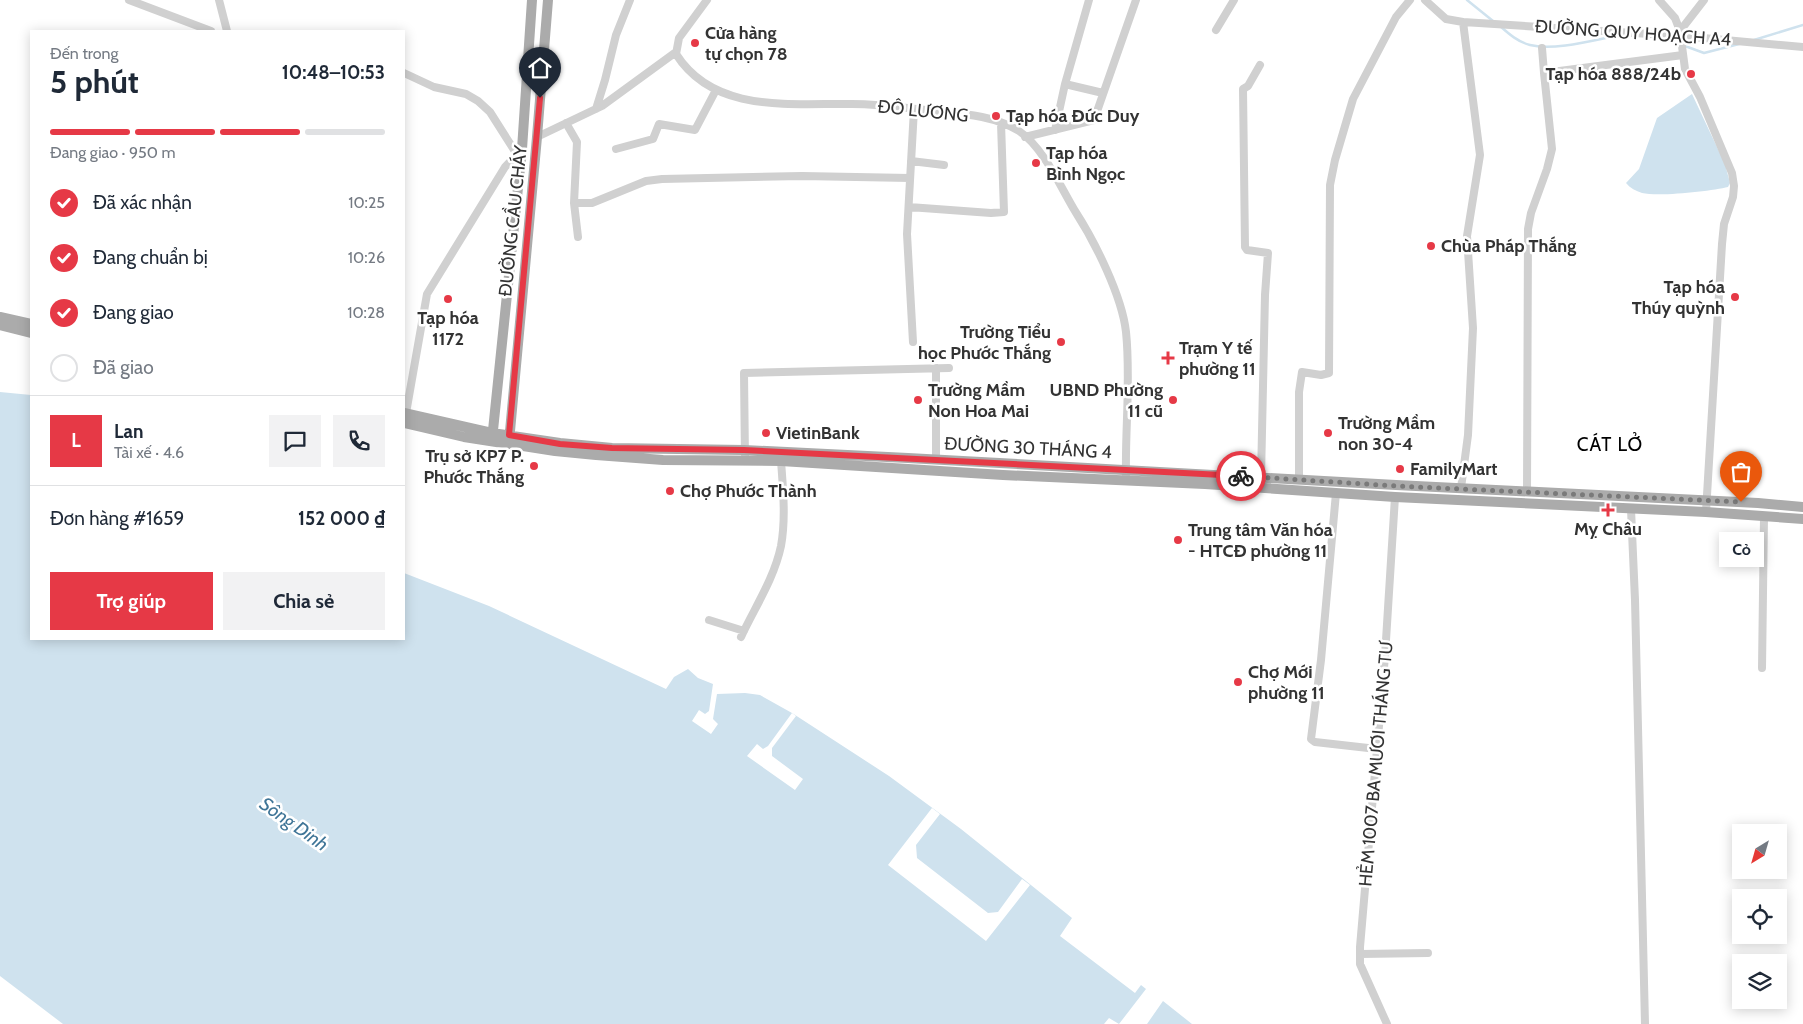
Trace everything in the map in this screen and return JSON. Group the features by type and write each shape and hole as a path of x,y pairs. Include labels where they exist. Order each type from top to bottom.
{"main road":[{"name":"ĐƯỜNG CẦU CHÁY","path":"492,437 532,0"},
{"name":"ĐƯỜNG CẦU CHÁY","path":"509,440 548,0"},
{"path":"528,59 543,60"},
{"path":"0,317 30,324"},
{"path":"0,325 30,333"},
{"name":"ĐƯỜNG 30 THÁNG 4","path":"405,416 442,427 509,440 555,452 663,460 677,454 908,458 1126,469 1631,497 1706,506 1764,516 1803,519"},
{"name":"ĐƯỜNG 30 THÁNG 4","path":"781,456 906,469 1631,509 1706,506 1803,507"},
{"path":"906,469 908,458"},
{"path":"1631,497 1631,509"}],"street":[{"path":"129,0 208,30"},
{"path":"219,0 227,30"},
{"path":"596,109 616,34 630,0"},
{"path":"537,137 596,109 676,52 679,38 707,0"},
{"path":"1054,130 1088,0"},
{"path":"1025,138 1094,120 1136,0"},
{"path":"1216,30 1234,0"},
{"path":"1298,480 1299,392 1302,372 1321,375 1329,373 1330,185 1332,172 1353,99 1396,17 1410,0"},
{"name":"ĐƯỜNG QUY HOẠCH A4","path":"1425,0 1446,18 1462,22 1681,33 1803,47"},
{"path":"1660,0 1675,18 1681,33 1685,69 1700,97 1732,172 1734,186 1733,197 1724,224 1722,244 1706,506"},
{"path":"1681,33 1704,0"},
{"path":"1461,488 1468,427 1473,328 1468,236 1480,155 1462,22"},
{"path":"1527,492 1528,229 1531,213 1548,169 1552,149 1542,48"},
{"name":"ĐÔ LƯƠNG","path":"676,52 682,65 694,76 716,90 750,101 784,104 854,104 961,113 1001,123 1019,132 1032,144 1046,162 1098,249 1124,317 1128,364 1126,480"},
{"path":"1544,73 1683,55"},
{"path":"1260,66 1248,86 1244,89 1244,247 1246,250 1268,253 1265,294 1261,477"},
{"path":"405,73 434,87 466,94 478,102 490,112 519,151 505,167 427,294 405,416"},
{"path":"1065,84 1103,93"},
{"path":"616,149 653,139 660,124 695,130 716,90"},
{"path":"913,342 906,234 914,109"},
{"path":"566,123 577,142 574,203 578,237"},
{"path":"909,207 991,213 1004,212 1001,123"},
{"path":"911,161 944,165"},
{"path":"574,203 592,203 646,181 662,179 802,176 910,178"},
{"path":"936,368 936,460"},
{"path":"744,455 744,373 950,368"},
{"path":"709,620 743,634 764,593 781,545 783,501 781,456"},
{"path":"1336,492 1322,650 1311,739 1315,742 1377,749"},
{"name":"HẺM 1007 BA MƯƠI THÁNG TƯ","path":"1387,1024 1360,964 1360,954 1385,656 1396,497"},
{"path":"1631,509 1636,627 1645,1024"},
{"path":"1762,668 1764,516"},
{"path":"1360,954 1428,953"}],"water":[{"path":"1692,94 1725,164 1730,183 1728,187 1672,194 1642,193 1633,189 1626,183 1639,169 1657,118"},
{"name":"Sông Dinh","path":"0,392 30,395 30,640 405,640 405,573 489,606 666,689 674,677 688,669 698,678 713,684 709,711 705,714 699,710 692,721 711,734 718,724 713,719 717,694 745,693 760,695 792,713 889,776 961,829 1072,918 1060,936 1135,993 1141,985 1146,989 1119,1024 1109,1018 1104,1024 63,1024 0,976"},
{"path":"1163,1001 1192,1024 1147,1024"}],"pier":[{"path":"792,713 796,716 772,748 772,756 803,779 795,790 747,756 757,744 763,749 768,746"},
{"path":"932,808 940,814 916,845 917,858 988,913 998,912 1022,879 1030,885 986,941 888,865"}],"waterway":[{"path":"1467,0 1493,21"},
{"path":"1754,40 1803,25"},
{"path":"1500,26 1522,42 1530,45 1551,47 1620,35"},
{"path":"1661,38 1679,45"},
{"path":"1685,46 1704,53 1739,44"}],"way so far":[{"path":"1241,476 1396,486 1741,502"}],"place":[{"name":"Cửa hàng tự chọn 78","path":"695,43"},
{"name":"Tạp hóa 888/24b","path":"1691,74"},
{"name":"Tạp hóa Đức Duy","path":"996,116"},
{"name":"Tạp hóa Bình Ngọc","path":"1036,163"},
{"name":"Chùa Pháp Thắng","path":"1431,246"},
{"name":"Tạp hóa Thúy quỳnh","path":"1735,297"},
{"name":"Tạp hóa 1172","path":"448,299"},
{"name":"Trường Tiểu học Phước Thắng","path":"1061,342"},
{"name":"Trạm Y tế phường 11","path":"1168,358"},
{"name":"Trường Mầm Non Hoa Mai","path":"918,400"},
{"name":"UBND Phường 11 cũ","path":"1173,400"},
{"name":"VietinBank","path":"766,433"},
{"name":"Trường Mầm non 30-4","path":"1328,433"},
{"name":"Trụ sở KP7 P. Phước Thắng","path":"534,466"},
{"name":"FamilyMart","path":"1400,469"},
{"name":"Chợ Phước Thành","path":"670,491"},
{"name":"Cỏ","path":"1741,502"},
{"name":"Mỵ Châu","path":"1608,510"},
{"name":"Trung tâm Văn hóa - HTCĐ phường 11","path":"1178,540"},
{"name":"Chợ Mới phường 11","path":"1238,682"}],"district":[{"name":"CÁT LỞ","path":"1610,444"}],"route":[{"path":"540,98 509,435 560,444 612,448 744,450 1241,476"}]}
